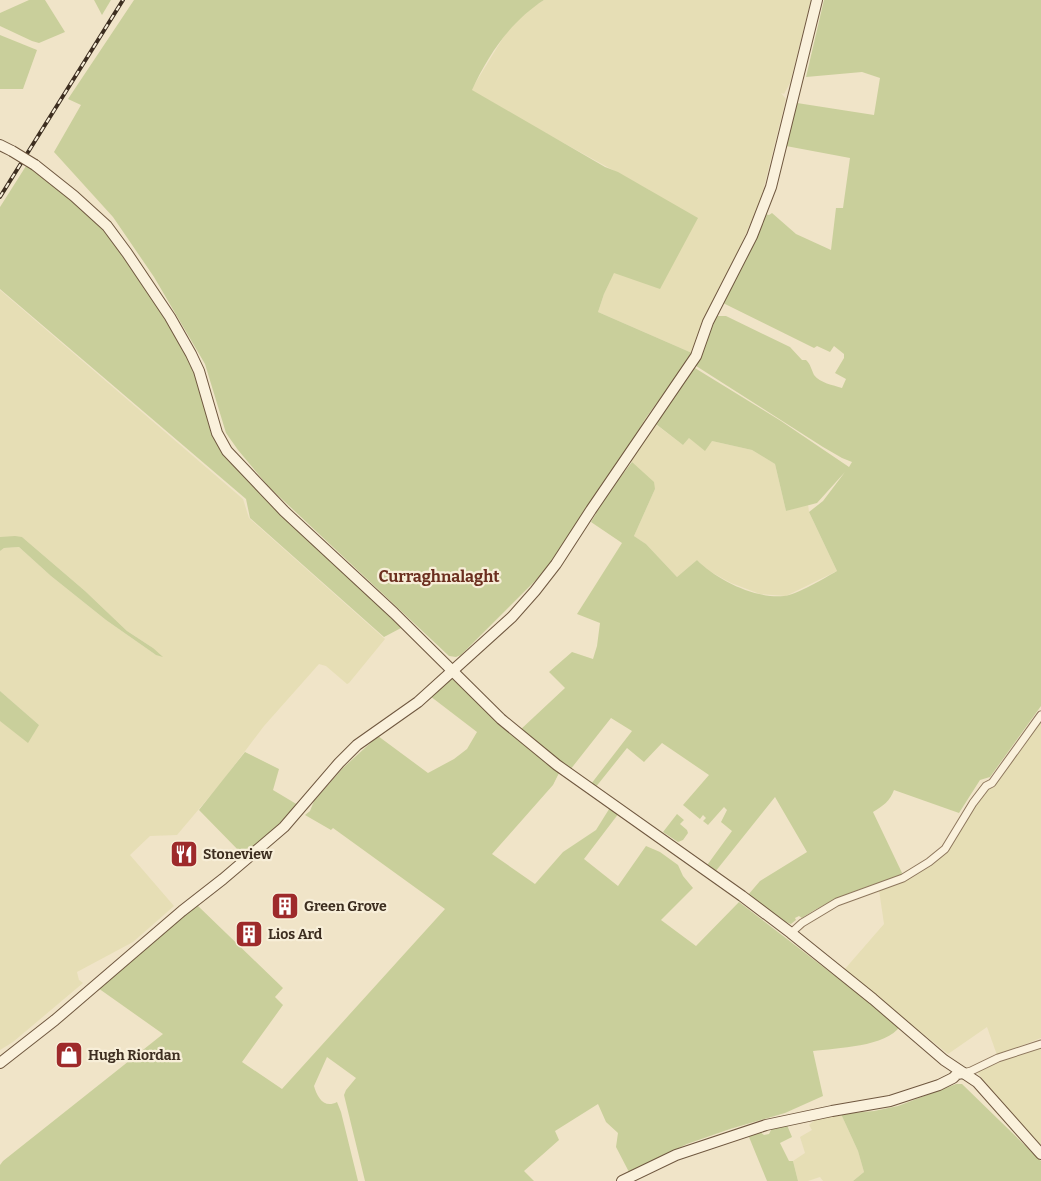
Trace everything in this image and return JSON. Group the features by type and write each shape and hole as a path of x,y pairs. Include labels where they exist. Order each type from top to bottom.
{"street":[{"path":"0,1063 55,1020 182,911 284,827 357,745 418,702 511,618 556,564 696,356 708,322 752,236 771,187 817,0"},
{"path":"0,145 34,165 74,196 106,226 127,253 170,317 191,354 199,371 217,433 227,451 284,511 394,614 501,719 557,765 742,896 874,999 944,1060 977,1082 1041,1154"},
{"path":"791,933 802,923 837,902 903,878 929,862 945,849 973,803 986,786 992,783 1041,715"},
{"path":"622,1181 676,1154 766,1125 832,1111 888,1102 939,1085 957,1074 971,1071 998,1058 1041,1044"}],"shaded area":[{"path":"544,0 811,0 790,83 784,94 781,93 786,99 761,199 743,240 747,242 692,353 598,312 649,190 471,90 506,33 528,10"},
{"path":"0,290 243,499 249,518 385,639 347,684 326,666 319,664 264,726 221,783 177,835 150,836 130,855 174,906 133,942 77,972 79,980 83,983 13,1042 0,1050 0,721 39,725 0,691 0,551 4,548 19,547 51,576 106,620 156,655 153,648 127,631 85,591 22,537 0,537"},
{"path":"646,417 683,445 689,438 712,441 752,450 775,464 786,511 808,504 809,512 837,571 786,596 760,594 731,583 709,571 697,560 677,577 646,544 634,536 655,489 632,462 623,456"},
{"path":"1041,721 1041,1038 997,1055 987,1027 948,1054 844,970 884,924 879,890 928,866 988,788 993,788"},
{"path":"1041,1048 1041,1146 1011,1115 977,1072"},
{"path":"841,1114 858,1151 864,1172 853,1181 823,1181 820,1177 808,1181 798,1181 793,1161 805,1153 800,1137 812,1130 809,1125 818,1117"}],"green space":[{"path":"29,0 45,0 65,32 39,43 0,26 0,13"},
{"path":"94,0 111,0 102,15"},
{"path":"134,0 544,0 532,8 511,28 485,64 472,90 698,218 660,289 614,273 598,312 692,353 691,356 645,419 625,454 543,573 461,655 456,657 449,656 268,486 238,450 226,433 205,364 154,277 113,217 54,152 81,105 68,99"},
{"path":"824,0 1041,0 1041,706 990,777 980,780 959,813 894,790 886,803 873,812 903,875 838,898 802,918 799,916 795,918 796,920 791,924 748,895 760,881 807,852 775,797 715,872 705,868 732,831 721,822 727,810 724,807 708,825 703,821 706,818 703,815 700,819 683,805 709,775 662,743 644,762 627,748 595,788 591,784 632,731 611,718 570,770 519,731 565,688 549,672 572,652 593,659 600,623 577,614 622,543 591,522 608,493 632,462 654,482 655,489 634,536 646,544 677,577 697,560 715,574 737,587 761,594 784,596 818,582 837,571 809,512 823,501 845,472 817,503 786,511 775,464 752,450 712,441 705,451 689,438 683,445 652,421 690,365 781,421 849,467 852,462 823,447 693,364 715,314 726,316 790,347 802,360 806,360 814,375 823,382 842,388 846,379 835,373 844,358 844,354 834,346 830,352 817,346 814,348 723,303 765,214 769,215 772,213 796,234 831,250 836,208 843,208 850,158 786,146 797,103 874,115 880,78 862,72 806,77"},
{"path":"0,35 37,50 23,89 0,89"},
{"path":"26,166 46,178 94,220 117,246 176,333 195,370 214,436 252,482 401,628 384,637 250,518 246,499 0,289 0,207"},
{"path":"0,537 22,537 85,591 127,631 163,657 156,655 106,620 51,576 19,547 4,548 0,551"},
{"path":"452,677 560,771 553,785 492,854 535,884 563,852 596,830 611,806 619,813 584,859 618,886 646,846 660,852 678,865 683,876 693,888 661,920 696,946 739,902 900,1026 893,1033 873,1042 813,1051 823,1096 785,1113 687,1144 629,1172 616,1147 618,1133 606,1122 598,1104 555,1131 559,1140 524,1171 534,1181 365,1181 344,1095 356,1078 327,1057 314,1086 322,1101 328,1104 337,1102 358,1181 0,1181 0,1165 3,1161 163,1034 98,988 197,905 283,988 275,997 283,1005 242,1062 282,1089 445,909 333,828 331,830 305,815 310,811 314,801 343,768 378,736 428,773 454,759 467,749 477,732 430,696"},
{"path":"0,691 39,725 28,743 0,721"},
{"path":"245,752 279,769 273,790 298,805 281,825 243,855 199,810"},
{"path":"677,814 684,820 680,824 688,833 683,840 678,842 663,832"},
{"path":"956,1084 962,1084 1041,1161 1041,1181 853,1181 864,1172 858,1151 841,1114 874,1111 898,1106"},
{"path":"787,1125 792,1137 780,1143 789,1161 793,1161 798,1181 767,1181 749,1137 759,1131 764,1135 769,1134 772,1128"}],"railway":[{"path":"0,197 123,0"}],"place":[{"name":"Stoneview","path":"184,854"},
{"name":"Green Grove","path":"285,906"},
{"name":"Lios Ard","path":"249,934"},
{"name":"Hugh Riordan","path":"69,1055"}],"district":[{"name":"Curraghnalaght","path":"439,576"}]}
